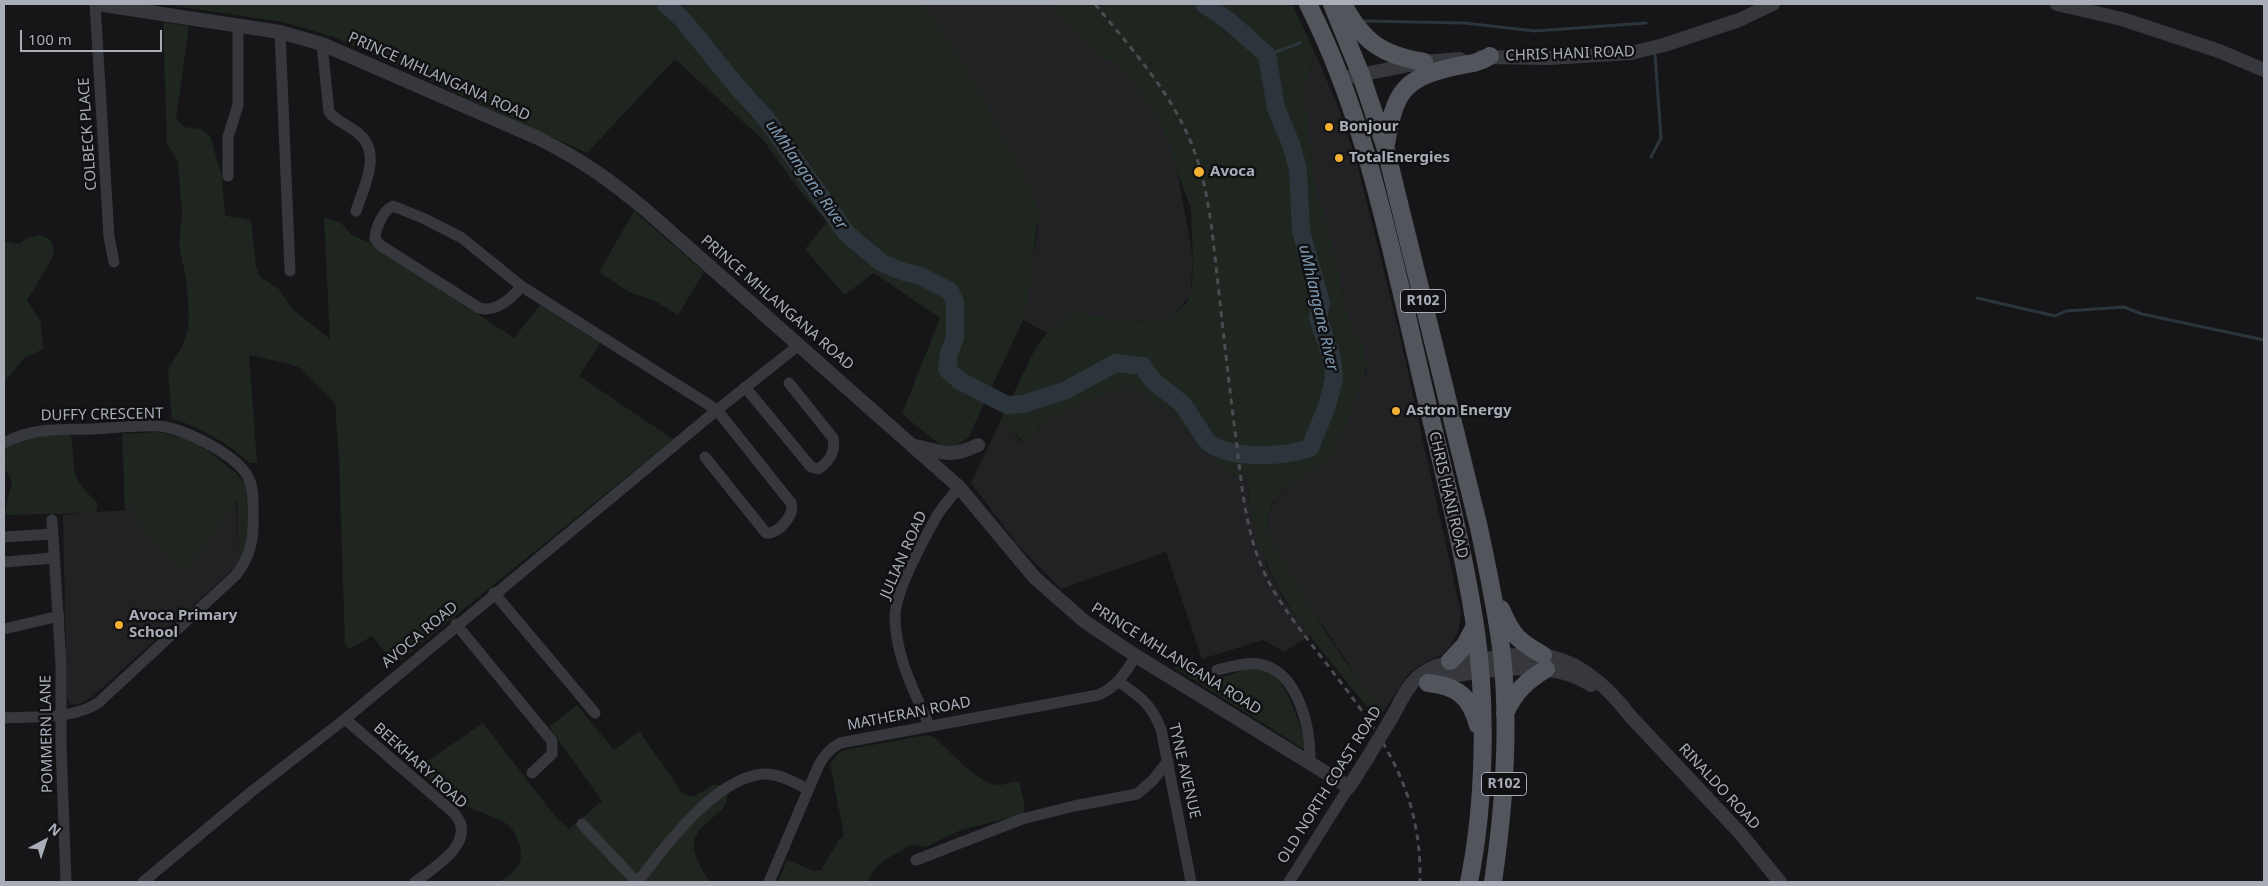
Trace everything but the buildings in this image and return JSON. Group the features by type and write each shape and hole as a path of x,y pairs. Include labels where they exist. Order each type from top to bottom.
{"main road":[{"name":"R102","path":"1308,4 1340,80"},
{"name":"R102","path":"1332,4 1361,75"},
{"path":"1343,4 1352,22 1370,42 1394,56 1424,62"},
{"path":"1385,146 1390,118 1395,105 1401,92 1412,81 1427,74 1478,63 1490,56"},
{"name":"CHRIS HANI ROAD","path":"1361,75 1385,146 1477,519 1490,581 1503,664 1504,714 1504,784 1493,882"},
{"name":"CHRIS HANI ROAD","path":"1340,80 1366,153 1387,230 1462,554 1475,626 1479,666 1481,735 1479,802 1469,882"},
{"path":"1490,581 1510,629 1524,645 1544,662 1516,692 1504,714"},
{"path":"1450,661 1464,647 1475,626"},
{"path":"1428,683 1445,685 1465,697 1476,717 1481,735"}],"street":[{"name":"PRINCE MHLANGANA ROAD","path":"96,4 280,32 322,44 572,154 604,175 647,211 959,487 1035,578 1084,622 1349,787"},
{"name":"COLBECK PLACE","path":"96,4 109,237 114,262"},
{"name":"CHRIS HANI ROAD","path":"1340,80 1424,62 1490,56 1549,58 1631,54 1730,23 1773,4"},
{"path":"2057,4 2122,19 2219,52 2264,70"},
{"path":"228,176 228,137 238,105 238,25"},
{"path":"280,32 290,271"},
{"path":"322,44 329,112 360,135 370,150 371,162 356,211"},
{"path":"522,286 507,301 487,309 479,308 380,245 375,239 376,228 388,208 396,206 462,238 522,286 716,410 791,503 793,508 791,514 774,532 766,533 705,457"},
{"name":"AVOCA ROAD","path":"142,882 251,792 345,719 456,624 716,410 799,345"},
{"path":"745,387 811,467 818,468 832,455 834,447 833,438 789,383"},
{"name":"DUFFY CRESCENT","path":"4,442 39,430 158,426 188,433 215,448 242,469 252,485 253,538 249,554 236,575 98,703 83,711 4,718"},
{"path":"913,445 948,454 960,453 978,445"},
{"name":"JULIAN ROAD","path":"929,725 910,684 902,659 896,627 896,605 917,555 939,514 959,487"},
{"name":"POMMERN LANE","path":"52,520 59,616 66,882"},
{"path":"4,537 52,534"},
{"path":"4,562 54,558"},
{"path":"494,593 595,713"},
{"path":"4,628 59,616"},
{"path":"456,624 552,741 552,754 532,773"},
{"name":"MATHERAN ROAD","path":"769,882 822,758 840,743 1098,695 1109,691 1119,682 1136,656"},
{"name":"OLD NORTH COAST ROAD","path":"1289,882 1368,757 1407,689 1418,677 1432,668 1450,661 1479,666"},
{"name":"RINALDO ROAD","path":"1479,666 1544,662 1576,677 1602,693 1631,717 1740,833 1780,882"},
{"path":"1217,670 1257,664 1270,666 1284,676 1297,698 1308,730 1310,763"},
{"name":"OLD NORTH COAST ROAD","path":"1396,711 1428,683 1479,666"},
{"name":"TYNE AVENUE","path":"1119,682 1139,696 1155,714 1161,730 1191,882"},
{"name":"BEEKHARY ROAD","path":"345,719 454,813 461,824 461,836 456,847 415,882"},
{"path":"916,860 1022,819 1074,806 1137,794 1153,780 1168,760"},
{"path":"582,824 634,879 640,878 671,839 716,794 740,781 761,774 778,776 808,789"}],"shaded area":[{"path":"162,4 924,4 936,19 972,78 1032,190 1039,211 1029,291 1023,320 968,438 956,446 942,446 902,414 940,318 874,273 844,295 805,249 827,222 801,192 764,141 675,59 587,153 334,37 283,22"},
{"path":"924,4 1051,4 1098,57 1118,63 1149,104 1169,141 1177,170 1193,259 1190,295 1174,315 1161,321 1064,319 1047,333 1023,320 1038,229 1032,190 972,78 936,19"},
{"path":"1051,4 1292,4 1315,53 1305,87 1310,149 1318,202 1322,206 1353,334 1362,337 1366,367 1352,410 1334,452 1325,462 1280,494 1272,504 1268,517 1269,533 1321,625 1367,690 1385,709 1379,719 1354,691 1314,640 1285,599 1273,578 1263,556 1256,532 1248,481 1222,469 1172,415 1145,395 1132,389 1109,391 1043,422 1028,443 1025,444 1009,427 999,424 1036,347 1047,333 1064,319 1076,312 1119,320 1161,321 1174,315 1187,302 1192,285 1191,209 1169,141 1149,104 1118,63 1098,57"},
{"path":"163,22 189,26 176,119 184,127 201,129 210,136 222,177 225,215 251,221 256,267 260,277 279,289 292,309 330,339 324,217 340,222 352,235 368,242 514,338 540,305 600,343 579,376 673,439 395,665 372,636 350,649 345,644 339,460 335,403 300,368 249,355 257,463 250,463 223,442 204,431 172,419 168,369 182,347 188,329 189,313 186,279 179,245 182,215 178,162 167,143"},
{"path":"1315,53 1339,109 1356,160 1398,327 1461,613 1458,632 1452,644 1443,654 1419,666 1407,676 1385,709 1363,686 1307,602 1269,533 1268,526 1269,513 1277,496 1333,453 1367,369 1353,334 1322,206 1318,202 1310,149 1305,87"},
{"path":"634,211 704,272 678,315 655,301 629,292 599,272"},
{"path":"39,235 47,238 53,244 53,256 27,301 41,322 43,349 24,358 4,383 4,241 19,244 27,238"},
{"path":"1132,389 1145,395 1172,415 1222,469 1248,481 1249,501 1267,567 1282,597 1309,635 1285,652 1263,640 1202,659 1166,552 1061,589 1017,544 971,483 999,424 1009,427 1022,443 1035,434 1043,422 1109,391"},
{"path":"160,432 189,440 207,450 235,472 246,486 248,532 246,550 239,564 237,500 186,572 138,524 138,509 125,510 122,434"},
{"path":"60,433 71,436 77,478 97,502 97,509 94,513 4,515 12,481 4,468 4,450 20,440"},
{"name":"Avoca Primary School","path":"235,488 239,564 91,698 75,705 70,703 67,699 63,515 125,510 124,493"},
{"path":"1189,665 1217,677 1250,669 1261,670 1273,675 1287,693 1307,751 1173,667"},
{"path":"577,705 614,750 639,731 684,795 695,796 713,785 722,785 727,794 726,802 722,809 701,829 696,837 694,846 702,870 710,882 498,882 511,874 521,860 520,847 513,830 503,821 453,799 434,784 422,765 483,723 554,815 569,829 602,801 549,727"},
{"path":"927,735 934,737 963,765 988,783 999,785 1019,781 1025,808 1023,814 961,830 926,847 911,845 883,861 871,874 867,882 778,882 787,860 814,871 821,870 844,835 830,764 839,753 845,750"}],"waterway":[{"name":"uMhlangane River","path":"666,4 683,20 739,89 765,117 847,234 882,263 904,272 918,275 950,291 955,302 955,338 949,353 947,369 960,381 1007,405 1023,404 1064,391 1116,363 1143,366 1155,382 1184,406 1204,437 1212,445 1234,453 1260,455 1299,451 1310,448 1327,406 1334,379 1332,358 1318,318 1321,303 1301,231 1298,170 1291,144 1276,108 1267,55 1230,22 1204,4"},
{"path":"1365,21 1464,23 1535,31 1646,23"},
{"path":"1267,55 1300,43"},
{"path":"1651,157 1661,138 1655,55"},
{"path":"1977,298 2055,316 2066,311 2124,307 2142,314 2264,340"}],"railway":[{"path":"1095,4 1165,94 1177,114 1196,156 1205,187 1210,219 1245,510 1252,540 1263,570 1281,603 1359,707 1392,759 1404,786 1413,815 1419,847 1420,882"}],"place":[{"name":"Bonjour","path":"1329,127"},
{"name":"TotalEnergies","path":"1339,158"},
{"name":"Avoca","path":"1199,172"},
{"name":"Astron Energy","path":"1396,411"},
{"name":"Avoca Primary School","path":"119,625"}]}
